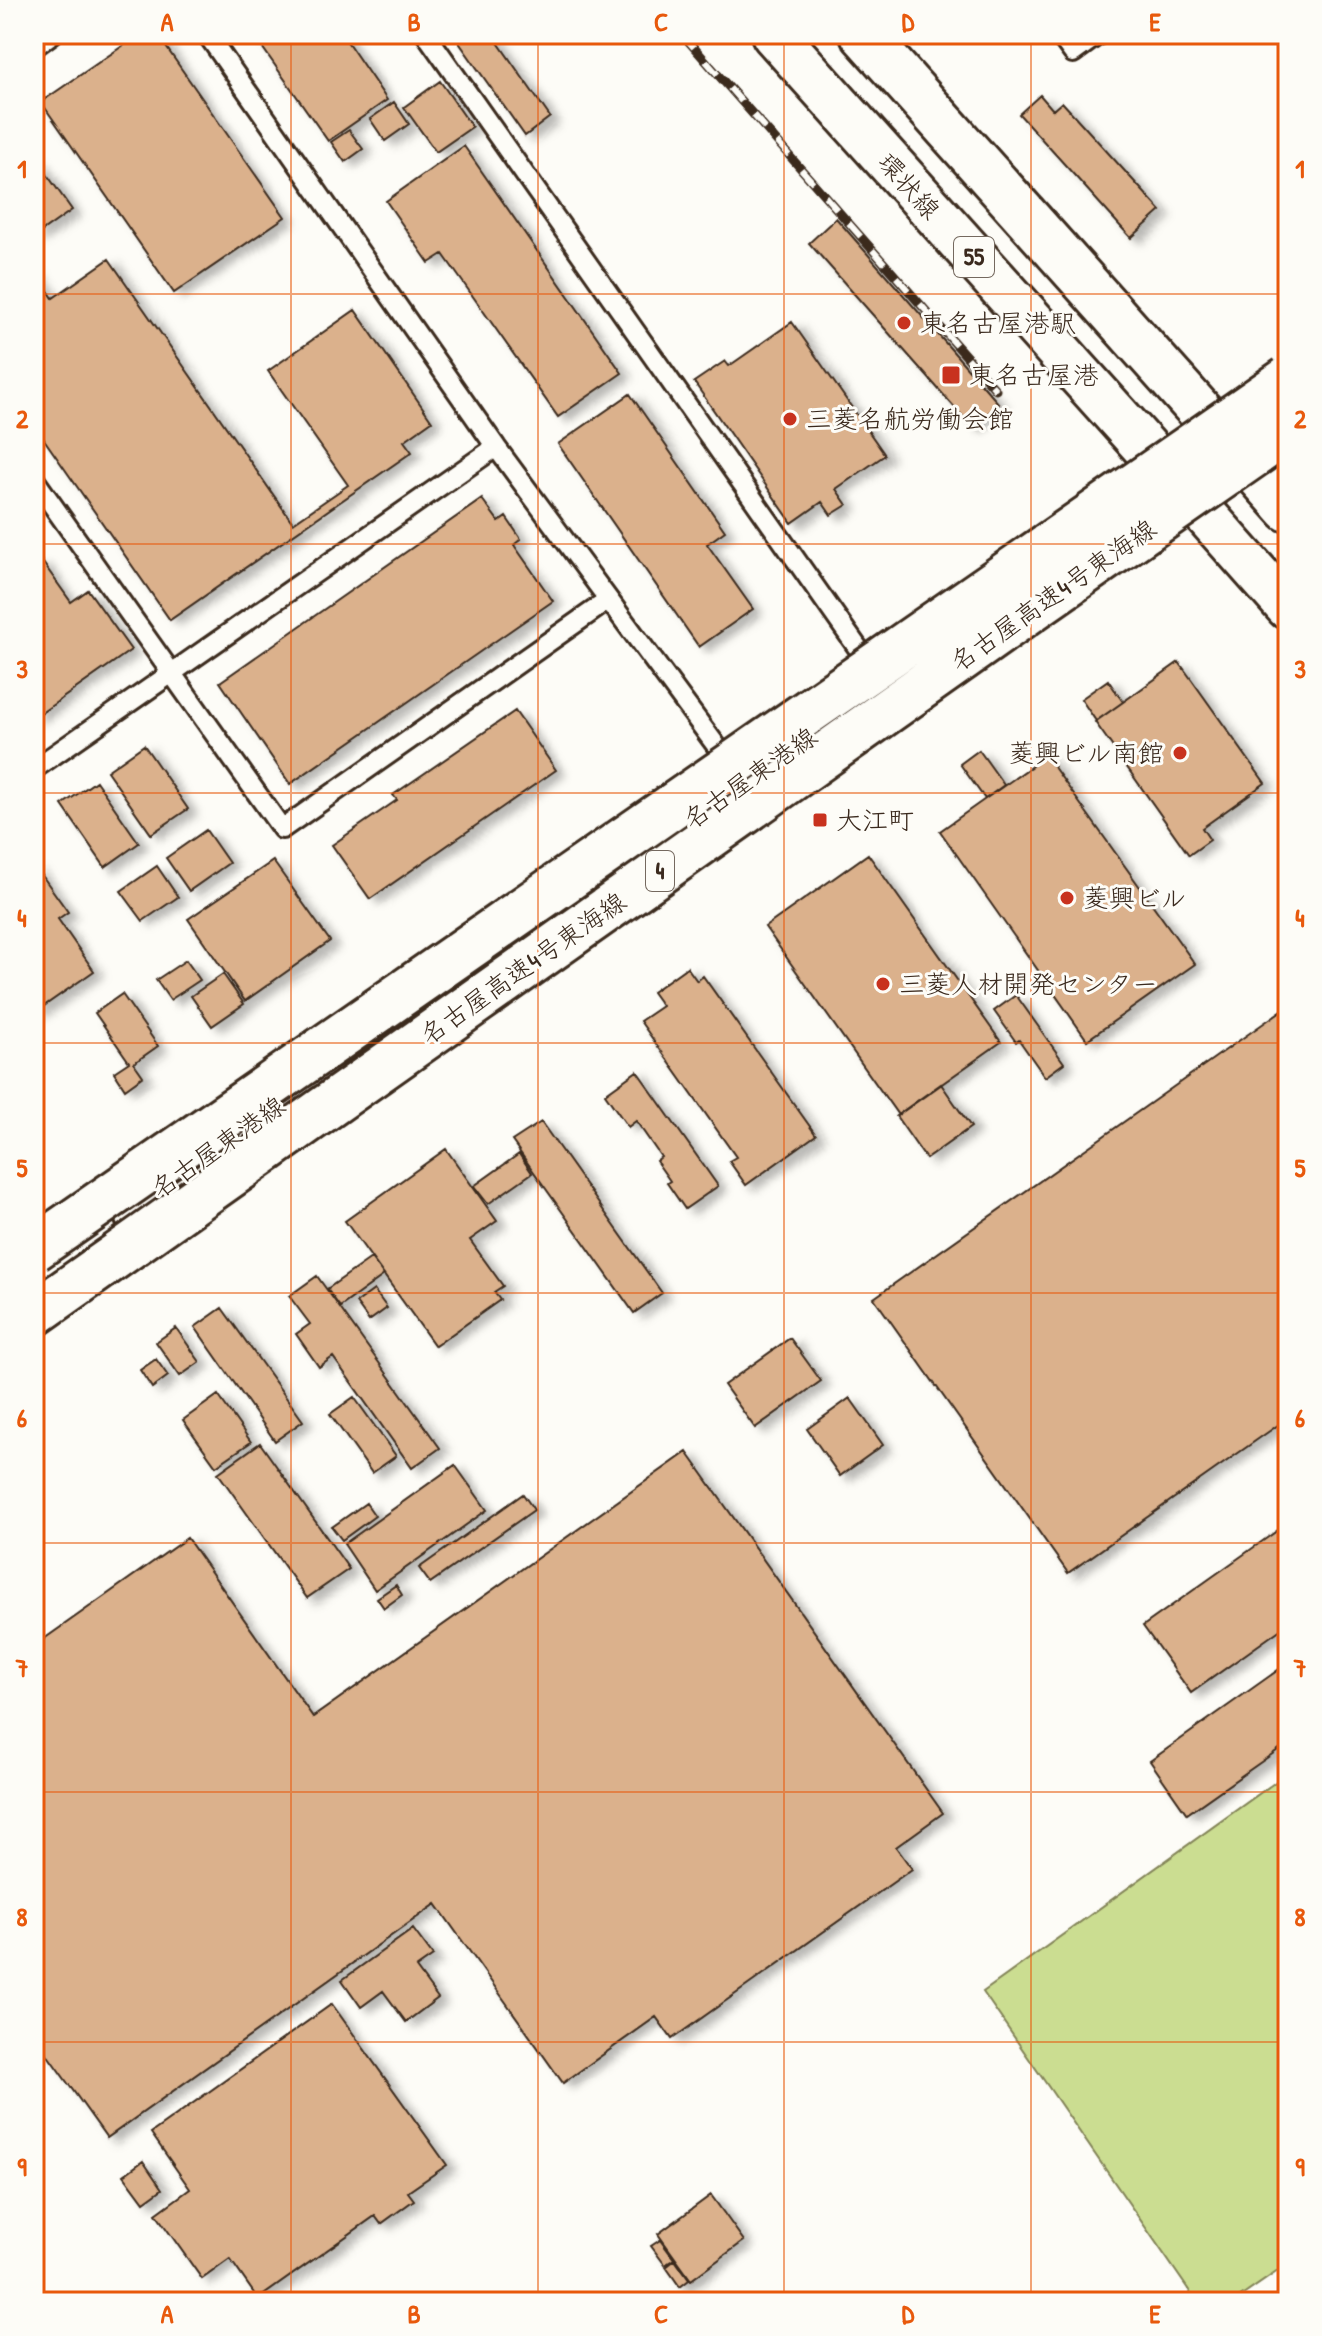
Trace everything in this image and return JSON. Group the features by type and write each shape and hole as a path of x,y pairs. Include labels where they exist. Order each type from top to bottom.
{"main road":[{"name":"環状線","path":"774,34 1188,495"},
{"name":"55","path":"863,34 1227,442 1272,463"},
{"name":"名古屋高速4号東海線","path":"34,1249 1288,379"},
{"name":"名古屋東港線","path":"34,1313 1188,495 1227,442 1288,397"},
{"name":"名古屋高速4号東海線","path":"34,1313 1288,431"},
{"path":"1188,495 1272,463"},
{"name":"名古屋東港線","path":"34,1275 744,782 1110,522 1188,495"}],"street":[{"path":"1272,463 1288,510"},
{"path":"1188,495 1288,608"}],"lane":[{"path":"34,47 52,34"},
{"path":"207,34 496,447 607,601 744,782"},
{"path":"426,34 883,684"},
{"path":"1059,34 1073,53 1099,34"},
{"path":"34,769 496,447"},
{"path":"34,479 282,829 607,601"}],"green space":[{"path":"1288,1773 1288,2264 1233,2302 1197,2302 983,1992"}],"building":[{"path":"140,34 157,34 285,217 174,293 41,102"},
{"path":"253,34 342,34 387,100 328,141"},
{"path":"453,34 492,34 550,117 525,136"},
{"path":"440,81 472,127 436,152 404,107"},
{"path":"1040,95 1053,110 1062,102 1161,211 1131,238 1019,114"},
{"path":"394,102 409,124 385,141 370,119"},
{"path":"349,130 363,149 345,162 331,142"},
{"path":"464,146 622,373 558,417 443,254 429,263 386,201"},
{"path":"34,156 72,210 34,237"},
{"name":"東名古屋港駅","path":"836,218 999,404 972,427 809,243"},
{"path":"109,259 293,523 348,485 268,371 355,310 432,421 404,441 412,452 170,620 34,425 34,270 53,298"},
{"name":"三菱名航労働会館","path":"792,322 885,455 836,489 847,505 831,515 822,502 792,523 694,382 725,361 729,366"},
{"path":"630,394 725,531 707,544 753,609 699,647 558,444"},
{"path":"482,499 499,522 506,517 521,539 514,545 553,601 290,784 220,682"},
{"path":"41,560 71,602 88,590 131,650 34,718 34,565"},
{"name":"菱興ビル南館","path":"1179,662 1265,783 1202,828 1210,840 1189,855 1095,722"},
{"path":"1108,680 1123,702 1096,721 1081,699"},
{"path":"515,711 556,770 370,899 332,845 397,800 393,795"},
{"path":"144,745 188,809 151,834 107,771"},
{"path":"979,750 1004,785 985,799 960,764"},
{"name":"菱興ビル","path":"1046,756 1195,964 1087,1040 940,831"},
{"path":"96,781 139,843 105,867 62,805"},
{"path":"206,830 229,863 189,891 166,858"},
{"name":"三菱人材開発センター","path":"868,854 1001,1042 898,1115 765,927"},
{"path":"273,861 330,941 245,1001 188,919"},
{"path":"157,866 178,897 143,921 121,891"},
{"path":"34,868 68,912 58,919 94,971 34,1013"},
{"path":"186,960 200,980 170,1000 156,980"},
{"path":"687,967 697,981 703,976 816,1135 746,1185 729,1161 736,1157 640,1021 662,1006 652,992"},
{"path":"223,974 244,1004 212,1026 191,996"},
{"path":"122,994 158,1046 134,1063 143,1076 125,1089 114,1072 129,1062 95,1013"},
{"path":"1016,995 1064,1063 1045,1077 994,1011"},
{"path":"1288,1006 1288,1418 1068,1573 874,1298"},
{"path":"637,1071 718,1186 685,1209 656,1161 661,1157 636,1121 628,1127 605,1094"},
{"path":"941,1084 971,1127 926,1159 896,1116"},
{"path":"541,1122 662,1293 634,1313 512,1141"},
{"path":"446,1149 497,1221 470,1240 503,1286 494,1292 500,1300 435,1346 345,1221"},
{"path":"519,1154 532,1173 488,1204 474,1186"},
{"path":"371,1258 384,1275 340,1307 327,1289"},
{"path":"317,1276 440,1448 412,1468 333,1357 319,1367 296,1334 310,1324 289,1296"},
{"path":"374,1290 387,1308 369,1321 356,1303"},
{"path":"222,1308 303,1421 275,1441 195,1327"},
{"path":"176,1328 200,1362 180,1376 156,1342"},
{"path":"790,1338 821,1381 755,1428 724,1385"},
{"path":"156,1359 168,1376 152,1388 140,1370"},
{"path":"218,1395 251,1442 216,1466 183,1420"},
{"path":"354,1397 396,1456 372,1473 330,1414"},
{"path":"850,1398 883,1445 840,1476 807,1429"},
{"path":"260,1443 349,1569 307,1598 218,1473"},
{"path":"687,1452 943,1813 896,1847 912,1869 672,2039 656,2017 563,2083 436,1904 107,2138 34,2036 34,1646 187,1538 313,1717"},
{"path":"455,1465 487,1510 375,1590 344,1544"},
{"path":"523,1494 534,1510 430,1583 419,1568"},
{"path":"366,1503 375,1516 342,1540 332,1527"},
{"path":"1288,1523 1288,1624 1191,1693 1143,1626"},
{"path":"396,1585 402,1595 384,1608 377,1598"},
{"path":"1288,1663 1288,1743 1187,1814 1150,1761"},
{"path":"413,1929 433,1956 416,1968 438,1998 406,2022 383,1991 361,2007 342,1980"},
{"path":"332,2004 447,2165 408,2192 414,2200 381,2224 375,2216 258,2299 230,2259 202,2279 156,2214 190,2189 151,2133"},
{"path":"143,2161 162,2189 144,2202 124,2175"},
{"path":"711,2195 744,2241 691,2280 658,2234"},
{"path":"660,2240 674,2259 665,2265 651,2246"},
{"path":"675,2260 689,2280 680,2287 666,2267"}],"railway":[{"path":"682,34 996,390"}],"place":[{"name":"東名古屋港駅","path":"904,323"},
{"name":"東名古屋港","path":"951,375"},
{"name":"三菱名航労働会館","path":"790,419"},
{"name":"菱興ビル南館","path":"1180,753"},
{"name":"大江町","path":"820,820"},
{"name":"菱興ビル","path":"1067,898"},
{"name":"三菱人材開発センター","path":"883,984"}]}
